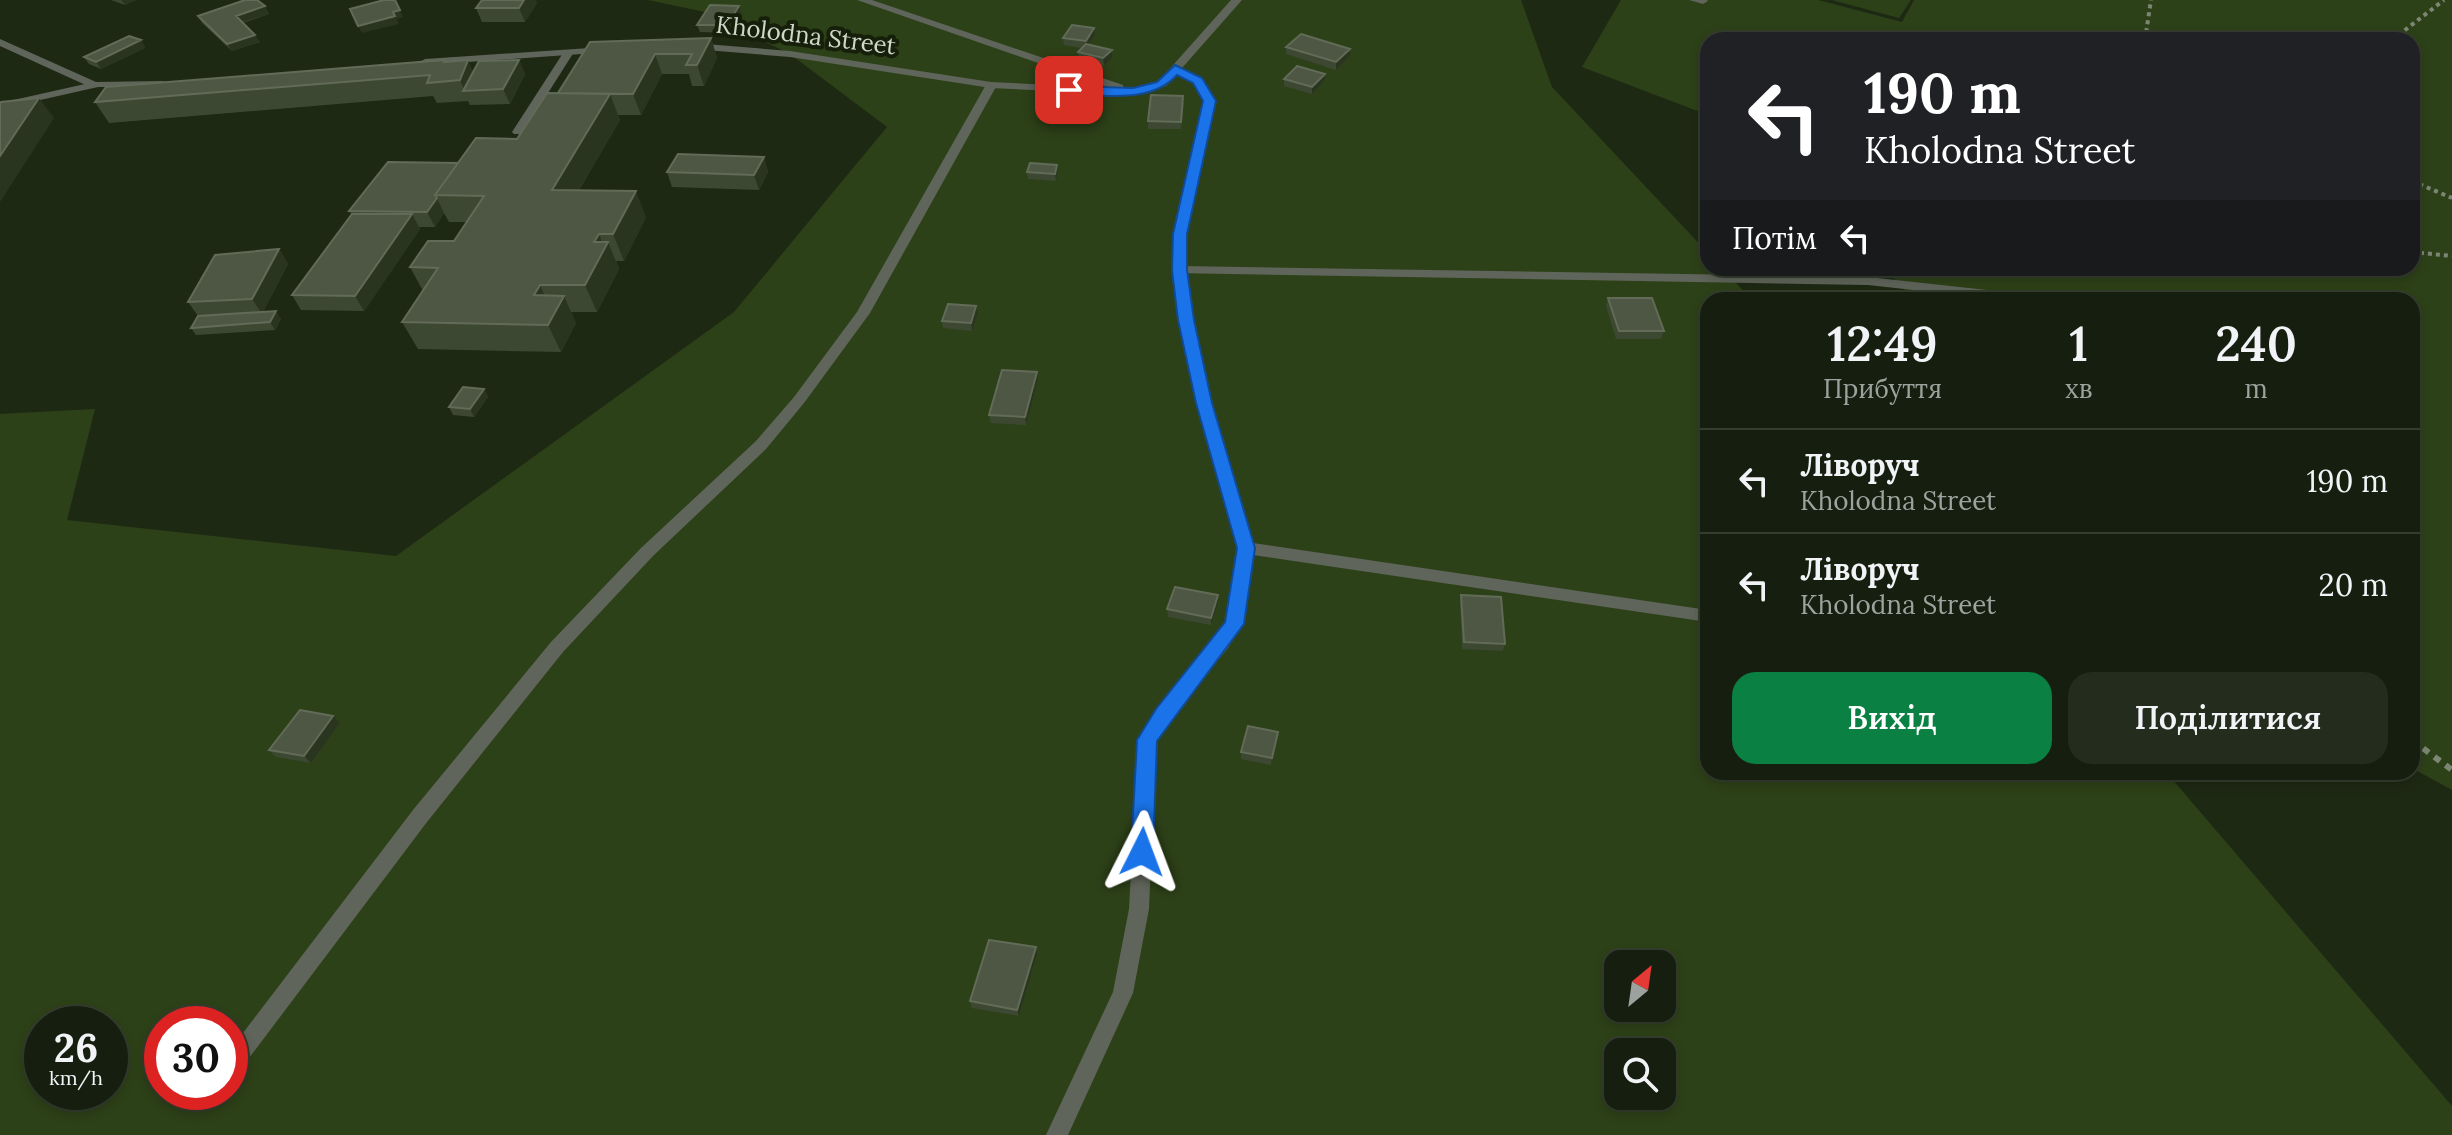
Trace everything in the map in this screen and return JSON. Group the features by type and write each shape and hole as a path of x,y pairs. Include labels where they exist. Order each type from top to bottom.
{"street":[{"path":"862,0 1133,92"},
{"name":"Kholodna Street","path":"674,47 715,46 790,54 991,85 1133,92 1162,84 1237,0"},
{"path":"1694,0 1703,1"},
{"path":"0,42 94,85"},
{"path":"418,63 615,50"},
{"path":"518,132 569,52"},
{"path":"1057,1135 1123,993 1139,909 1147,740 1234,624 1246,548 1204,403 1186,320 1180,270 1180,234 1210,101 1198,80 1175,69"},
{"path":"0,106 64,95 94,85 170,83"},
{"path":"248,1043 420,816 557,647 647,552 761,445 799,400 863,313 991,85"},
{"path":"1180,270 1868,281 1969,292"},
{"path":"1246,548 1700,615"}],"path":[{"path":"2146,32 2151,0"},
{"path":"2402,32 2444,0"},
{"path":"2420,184 2452,198"},
{"path":"2420,253 2452,256"},
{"path":"2420,746 2452,770"}],"green space":[{"path":"648,0 1521,0 1552,87 1700,244 1700,276 1730,276 1744,292 1700,292 1700,780 2173,780 2452,1106 2452,1135 0,1135 0,414 95,409 67,520 396,556 734,312 887,127 790,54 705,12"},
{"path":"1621,0 1818,0 1902,22 1914,0 2452,0 2452,790 2420,772 2420,292 1906,292 1892,276 2420,276 2420,32 1700,32 1700,112 1582,67"},
{"path":"1832,0 1911,0 1899,18"}],"building":[{"path":"245,0 257,0 265,6 236,16 255,35 227,44 198,16"},
{"path":"395,0 400,10 393,12 395,16 358,26 350,9"},
{"path":"482,0 524,0 519,8 476,8"},
{"path":"710,5 739,6 727,25 697,25"},
{"path":"1072,25 1094,28 1086,41 1063,38"},
{"path":"1301,34 1350,49 1336,62 1286,47"},
{"path":"129,36 141,40 96,62 84,57"},
{"path":"711,38 697,65 686,65 692,54 655,54 633,94 558,93 590,42"},
{"path":"1086,44 1112,50 1103,58 1078,52"},
{"path":"468,60 460,80 427,83 430,75 95,102 106,87"},
{"path":"519,60 503,89 463,91 479,61"},
{"path":"1297,66 1325,74 1312,87 1284,79"},
{"path":"547,93 610,94 552,190 636,191 613,234 599,234 594,242 608,242 585,285 540,285 534,295 564,296 548,325 402,322 438,268 410,267 428,241 454,241 484,196 435,195 476,138 517,139"},
{"path":"1151,95 1183,96 1181,122 1148,121"},
{"path":"39,98 0,156 0,103"},
{"path":"678,154 764,157 754,175 667,172"},
{"path":"388,162 458,163 427,212 349,211"},
{"path":"1030,163 1057,165 1055,174 1027,172"},
{"path":"352,214 412,214 355,296 292,295"},
{"path":"279,249 252,299 188,302 215,255"},
{"path":"1608,298 1652,298 1664,331 1619,331"},
{"path":"948,304 976,306 971,323 942,321"},
{"path":"276,311 270,322 191,328 198,316"},
{"path":"1002,370 1037,372 1025,417 989,415"},
{"path":"463,387 484,389 470,409 449,407"},
{"path":"1175,587 1218,595 1211,618 1167,609"},
{"path":"1461,595 1501,597 1505,644 1464,642"},
{"path":"300,710 333,716 304,756 269,750"},
{"path":"1248,726 1278,732 1272,758 1241,752"},
{"path":"989,940 1036,947 1017,1010 970,1001"}],"route":[{"path":"1069,90 1133,92 1162,84 1175,69 1198,80 1210,101 1180,234 1180,270 1186,320 1204,403 1246,548 1234,624 1147,740 1142,852"}]}
